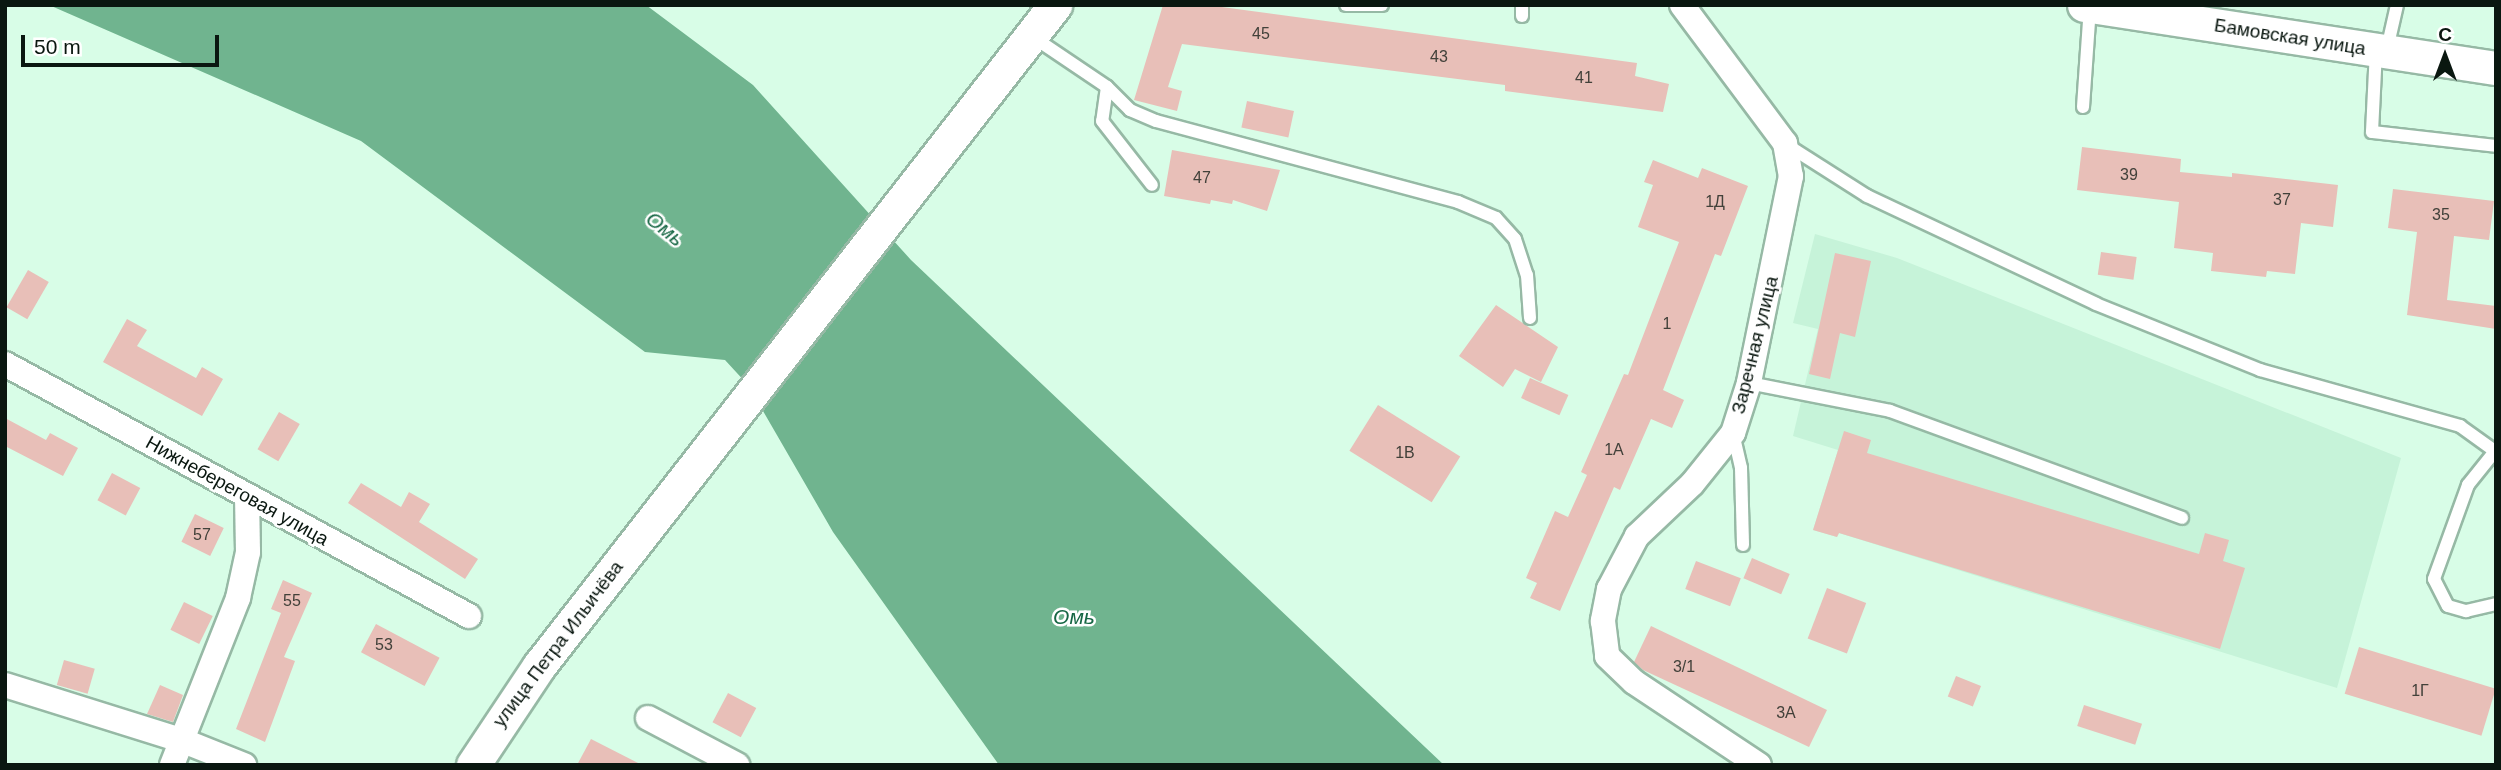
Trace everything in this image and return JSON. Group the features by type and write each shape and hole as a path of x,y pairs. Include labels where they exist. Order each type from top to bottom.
{"main road":[{"name":"улица Петра Ильичёва","path":"473,765 490,734 648,525 1055,5"},
{"name":"Бамовская улица","path":"2084,5 2238,23 2382,51 2496,68"}],"street":[{"name":"Заречная улица","path":"1682,5 1785,144 1791,176 1786,214 1749,383 1733,433 1692,484 1637,536 1609,589 1603,621 1608,656 1634,682 1759,765"},
{"name":"Нижнебереговая улица","path":"5,364 469,617"},
{"path":"172,765 238,598 248,552 247,496"},
{"path":"5,685 181,740 244,765"},
{"path":"648,718 737,765"}],"lane":[{"path":"1346,5 1382,5"},
{"path":"2397,5 2382,51 2372,132 2496,146"},
{"path":"2083,107 2090,6"},
{"path":"1032,37 1107,87 1130,110 1156,121 1458,202 1496,218 1515,239 1527,275 1530,318"},
{"path":"1107,87 1102,121 1152,185"},
{"path":"1785,144 1867,196 2096,304 2259,370 2460,426 2495,450 2468,485 2434,579 2448,606 2466,611 2496,604"},
{"path":"1749,383 1890,411 2182,518"},
{"path":"1733,433 1741,468 1743,545"}],"shaded area":[{"path":"1815,234 1897,258 2401,458 2337,688 1839,533 1837,537 1813,530 1838,450 1793,436 1818,329 1793,323"}],"water":[{"name":"Омь","path":"49,5 646,5 753,85 911,260 1444,765 999,765 833,532 748,385 725,360 645,352 361,141"}],"building":[{"path":"1163,5 1207,5 1637,63 1635,76 1669,84 1663,112 1505,91 1505,85 1182,44 1168,87 1182,91 1177,111 1134,100"},
{"path":"1247,101 1294,111 1288,137 1241,127"},
{"path":"2082,147 2181,159 2180,172 2232,177 2232,173 2338,185 2333,227 2301,223 2295,274 2267,271 2266,277 2211,271 2213,253 2174,248 2179,202 2077,190"},
{"path":"1172,150 1280,170 1267,211 1233,200 1232,204 1211,200 1210,204 1164,196"},
{"path":"1653,160 1698,178 1702,168 1748,186 1721,256 1715,254 1663,390 1684,400 1672,428 1651,419 1620,490 1614,487 1560,611 1530,598 1537,583 1526,578 1555,511 1568,517 1587,475 1581,472 1624,374 1628,375 1679,242 1638,227 1653,185 1644,182"},
{"path":"2393,189 2494,201 2489,240 2454,236 2447,300 2496,306 2496,329 2407,315 2417,232 2388,228"},
{"path":"2101,252 2137,257 2133,280 2098,275"},
{"path":"1835,253 1871,261 1855,337 1840,333 1830,379 1809,374"},
{"path":"28,270 49,282 27,319 6,307"},
{"path":"1496,305 1558,347 1541,382 1515,369 1503,387 1459,356"},
{"path":"127,319 147,330 137,346 196,378 202,367 223,379 202,416 103,362"},
{"path":"1530,378 1568,395 1559,415 1521,398"},
{"path":"1378,405 1460,456 1432,502 1349,451"},
{"path":"279,412 300,424 278,461 258,449"},
{"path":"5,418 46,440 50,433 78,448 63,476 5,446"},
{"path":"1844,431 1871,440 1867,453 2199,554 2205,533 2229,540 2223,561 2245,568 2220,649 1839,533 1837,537 1813,530"},
{"path":"112,473 140,488 126,515 97,500"},
{"path":"361,483 401,507 409,492 430,504 419,522 478,559 465,579 348,503"},
{"path":"195,514 224,528 210,556 181,542"},
{"path":"1752,558 1790,574 1781,594 1743,578"},
{"path":"1696,561 1741,578 1730,606 1685,589"},
{"path":"283,580 312,593 284,657 295,661 265,742 236,729 281,613 271,609"},
{"path":"1827,588 1866,603 1847,653 1808,638"},
{"path":"184,602 213,616 199,644 170,630"},
{"path":"376,624 440,658 425,686 361,652"},
{"path":"1651,626 1827,710 1809,747 1643,670 1634,662"},
{"path":"2359,647 2496,689 2481,736 2345,694"},
{"path":"64,660 95,669 88,694 57,685"},
{"path":"1956,676 1981,686 1973,707 1948,696"},
{"path":"160,685 183,695 173,722 147,714"},
{"path":"728,693 756,708 741,737 713,722"},
{"path":"2084,705 2142,724 2135,745 2077,726"},
{"path":"591,739 642,765 577,765"}]}
